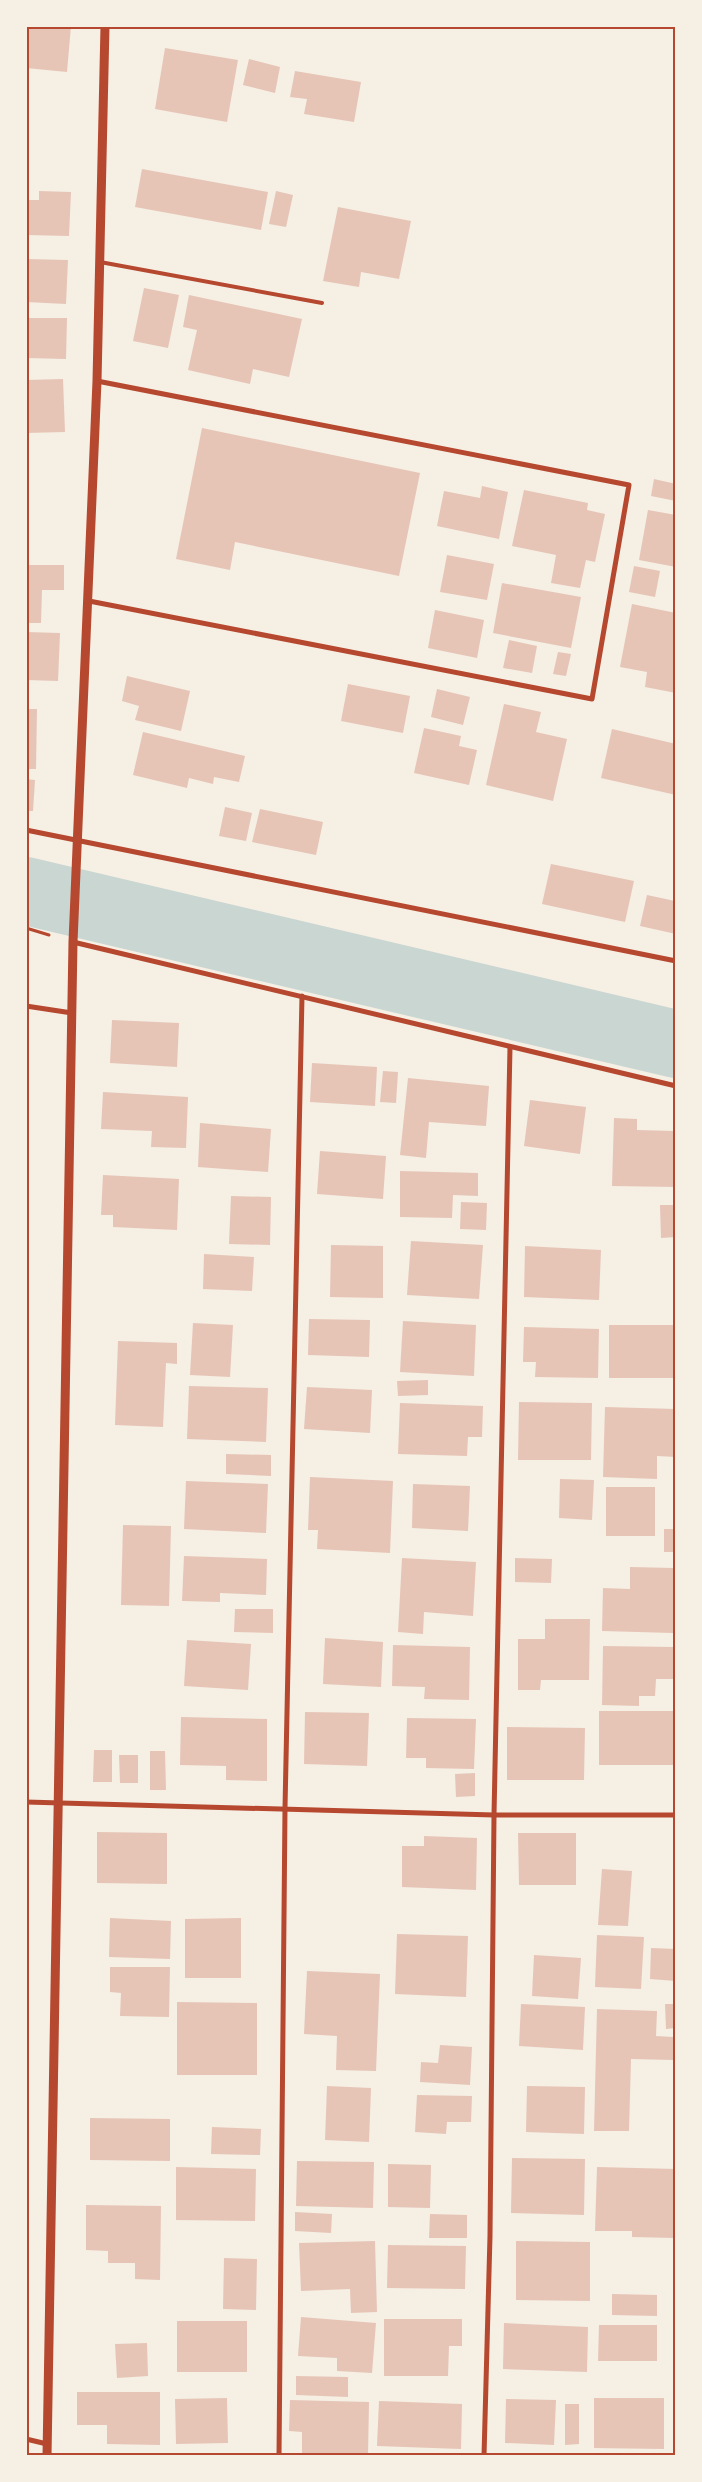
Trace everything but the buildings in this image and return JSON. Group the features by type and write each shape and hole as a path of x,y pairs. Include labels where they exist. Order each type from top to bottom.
{"street":[{"path":"47,2456 73,942 97,382 105,26"},
{"path":"89,601 592,699 629,486 97,382"},
{"path":"26,830 76,842 676,961"},
{"path":"73,942 676,1086"},
{"path":"279,2456 285,1808 302,996"},
{"path":"26,1006 72,1013"},
{"path":"484,2456 490,2236 494,1816 510,1047"},
{"path":"26,1802 285,1808 494,1816 676,1815"},
{"path":"26,2439 47,2444"}],"lane":[{"path":"100,262 322,303"}],"waterway":[{"path":"26,891 676,1044"}]}
